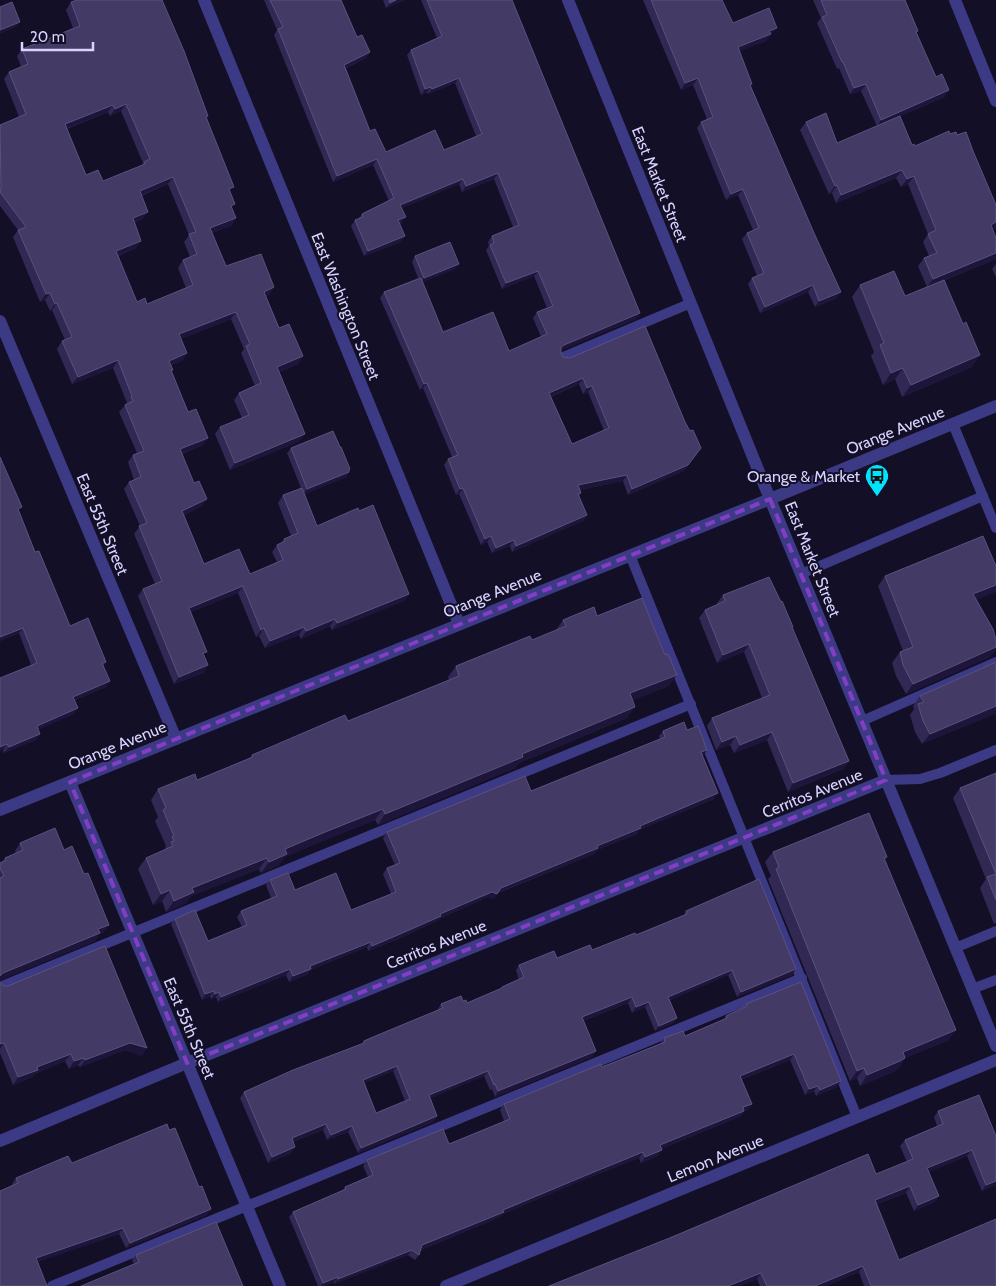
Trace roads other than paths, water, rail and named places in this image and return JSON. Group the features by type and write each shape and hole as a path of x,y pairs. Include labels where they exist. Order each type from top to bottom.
{"street":[{"name":"East Washington Street","path":"204,0 459,624"},
{"name":"East Market Street","path":"568,0 770,499 996,1044"},
{"path":"954,0 996,101"},
{"name":"East 55th Street","path":"0,321 176,739"},
{"name":"Orange Avenue","path":"0,810 996,406"},
{"name":"Cerritos Avenue","path":"0,1141 187,1063 886,780"},
{"name":"East 55th Street","path":"70,782 280,1286"},
{"name":"Lemon Avenue","path":"446,1286 996,1060"}],"lane":[{"path":"563,357 691,303"},
{"path":"953,424 996,528"},
{"path":"801,574 983,496"},
{"path":"630,555 857,1117"},
{"path":"862,721 996,662"},
{"path":"0,987 691,704"},
{"path":"886,780 920,779 940,773 996,750"},
{"path":"955,948 996,931"},
{"path":"52,1286 802,978"},
{"path":"972,989 996,980"}],"place":[{"name":"Orange & Market","path":"877,497"}]}
